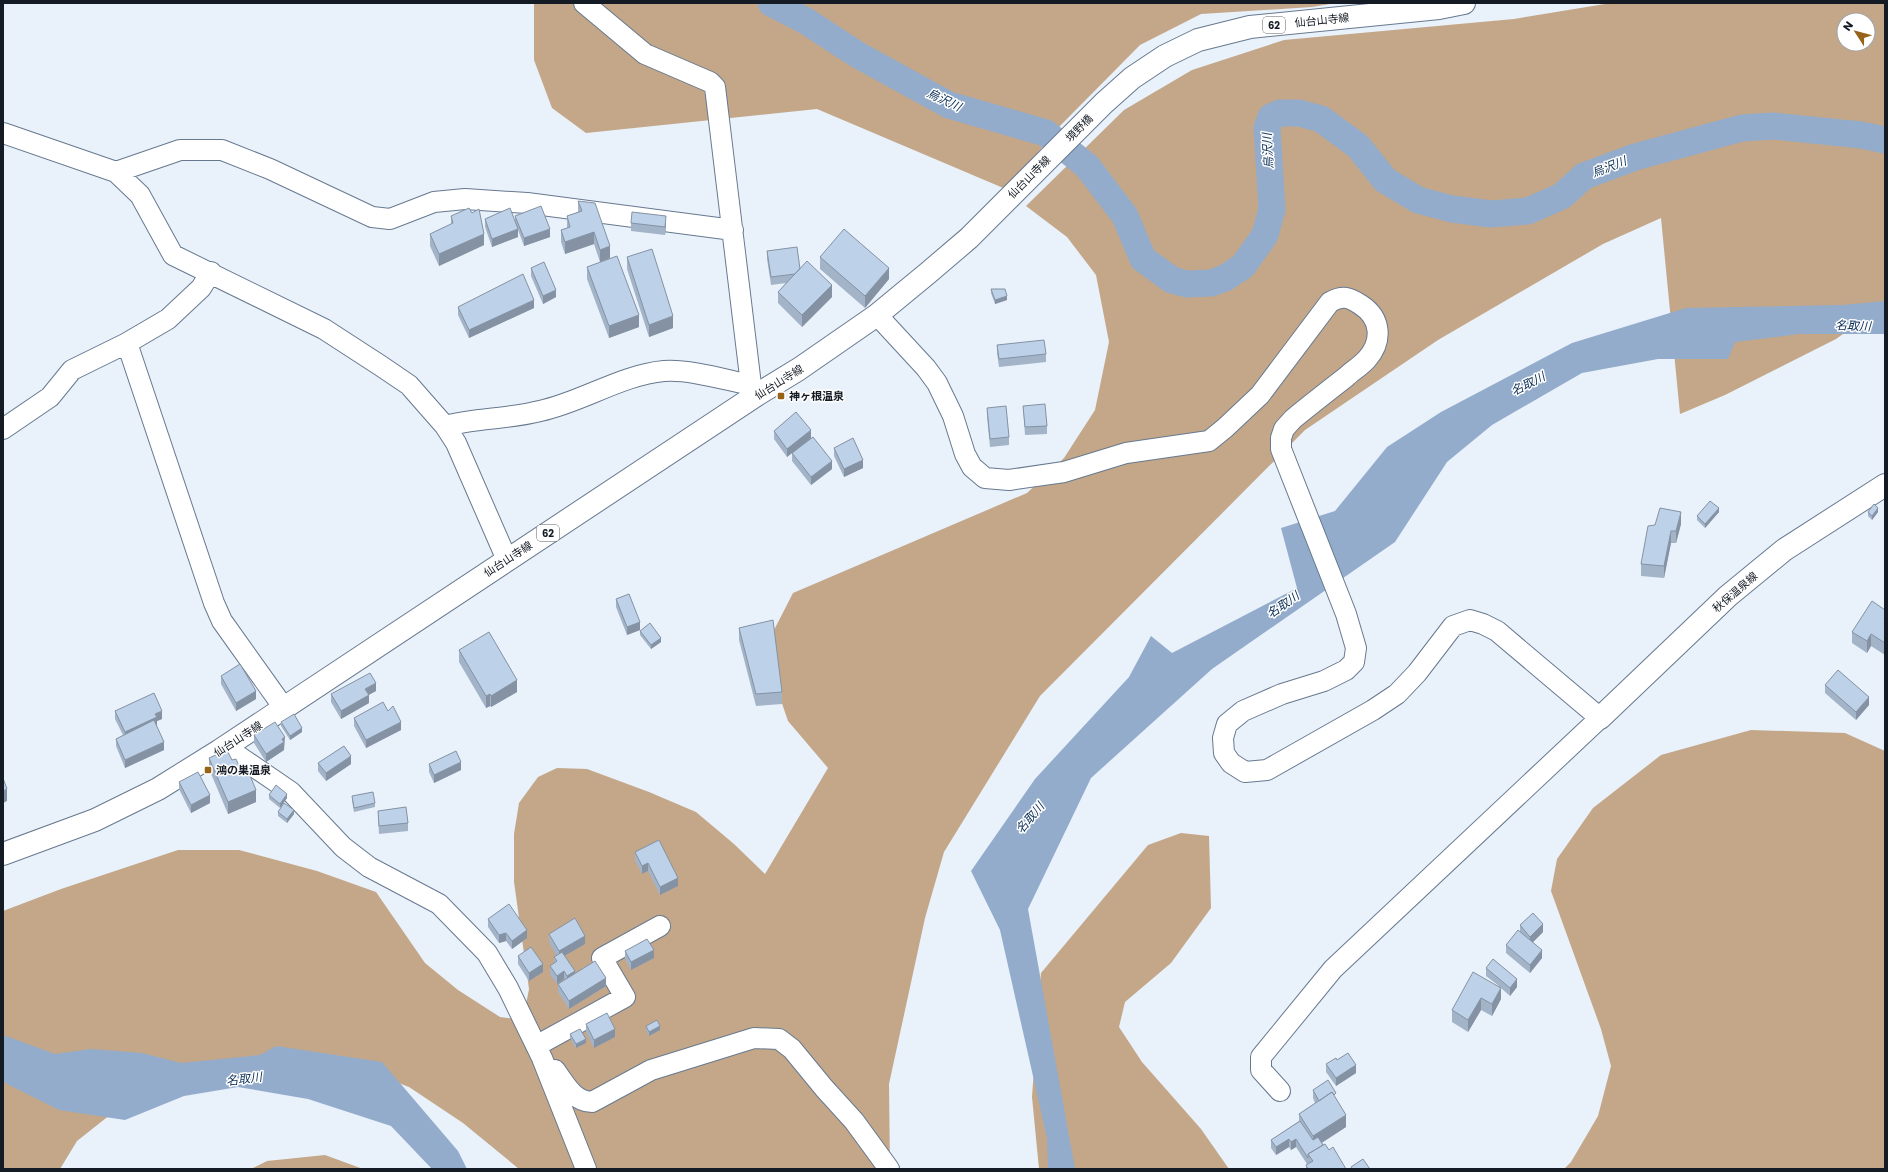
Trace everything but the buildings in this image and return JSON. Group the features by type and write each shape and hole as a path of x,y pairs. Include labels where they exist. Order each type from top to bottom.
{"main road":[{"name":"仙台山寺線","path":"1104,103 1132,78 1165,56 1198,40 1250,27 1439,8 1464,3"},
{"name":"境野橋","path":"1053,153 1104,103"},
{"name":"仙台山寺線","path":"3,854 95,820 152,793 284,708 507,560 755,390 799,370 877,315 969,238 1053,153"},
{"name":"秋保温泉線","path":"1600,718 1740,587 1784,550 1885,485"}],"street":[{"path":"445,426 460,422 541,412 634,378 664,371 681,372 755,390 715,87 710,82 645,54 584,3"},
{"path":"3,133 116,172 140,195 173,255 211,272 324,329 409,385 445,426 456,443 507,560"},
{"path":"116,172 154,157 180,150 222,150 270,169 372,217 390,220 434,202 465,199 527,203 733,230"},
{"path":"3,429 50,397 72,370 127,343 168,319 201,288 211,272"},
{"path":"877,315 926,368 937,383 953,416 965,454 972,467 984,478 1009,480 1064,472 1126,453 1209,441 1260,395 1330,302 1340,296 1350,298 1367,308 1376,319 1379,331 1376,344 1367,360 1293,419 1284,429 1281,438 1281,449 1346,614 1356,648 1354,662 1346,670 1324,681 1282,694 1242,711 1227,724 1223,738 1224,753 1231,763 1246,772 1267,770 1373,710 1397,694 1417,673 1453,626 1470,620 1483,624 1497,631 1600,718 1333,969 1261,1058 1261,1070 1280,1091"},
{"path":"127,343 214,603 222,621 284,708"},
{"path":"229,744 234,754 291,792 343,847 369,867 439,904 461,925 490,959 508,988 539,1052 586,1169"},
{"path":"539,1052 625,997 602,958 660,926"},
{"path":"539,1052 552,1066 571,1093 585,1102 592,1102 651,1070 754,1038 778,1039 792,1049 854,1121 889,1169"}],"shaded area":[{"path":"534,3 1336,3 1312,7 1201,14 1140,45 1056,130 1008,190 817,109 586,133 552,108 534,60"},
{"path":"1611,3 1885,3 1885,304 1836,339 1725,395 1680,414 1661,218 1603,244 1438,340 1305,430 1040,696 944,852 925,918 889,1084 890,1169 519,1169 463,1123 409,1087 359,1068 163,1073 77,1141 60,1169 3,1169 3,911 61,889 178,850 239,850 317,871 376,892 425,963 458,990 500,1017 523,1020 529,989 514,882 514,834 519,803 538,777 557,768 587,769 649,792 696,812 734,844 765,874 828,768 788,721 774,680 773,632 793,593 1027,493 1064,458 1095,410 1109,342 1096,275 1067,237 1026,206 1124,110 1192,70 1284,40 1514,19"},
{"path":"1751,730 1845,733 1885,751 1885,1169 1564,1169 1571,1162 1598,1116 1611,1066 1601,1029 1551,891 1557,859 1593,808 1661,755"},
{"path":"1181,833 1209,836 1211,908 1171,963 1125,1002 1119,1027 1142,1062 1201,1129 1229,1169 1039,1169 1032,1097 1041,973 1148,845"},
{"path":"325,1155 363,1169 251,1169 267,1161"}],"water":[{"name":"名取川","path":"1885,301 1885,334 1799,334 1735,342 1728,359 1658,359 1582,373 1492,425 1447,462 1395,542 1212,669 1091,778 1028,909 1075,1169 1048,1169 1047,1138 1000,930 971,871 1035,779 1129,677 1151,636 1172,653 1297,588 1281,528 1335,511 1387,447 1441,412 1572,343 1686,308 1842,305"},
{"name":"名取川","path":"3,1035 55,1054 91,1049 142,1053 181,1063 260,1055 276,1046 382,1062 458,1151 467,1169 432,1169 391,1126 308,1099 238,1087 184,1096 125,1120 59,1110 3,1082"}],"waterway":[{"name":"烏沢川","path":"771,3 806,21 858,55 949,105 1046,133 1087,166 1125,216 1143,259 1172,280 1187,284 1211,283 1225,278 1243,266 1265,235 1272,209 1267,128 1271,117 1280,113 1299,113 1321,119 1358,146 1385,180 1418,200 1452,209 1491,214 1528,211 1562,196 1584,176 1635,157 1742,128 1773,126 1861,135 1885,140"}],"place":[{"name":"神ヶ根温泉","path":"781,396"},
{"name":"鴻の巣温泉","path":"208,770"}]}
